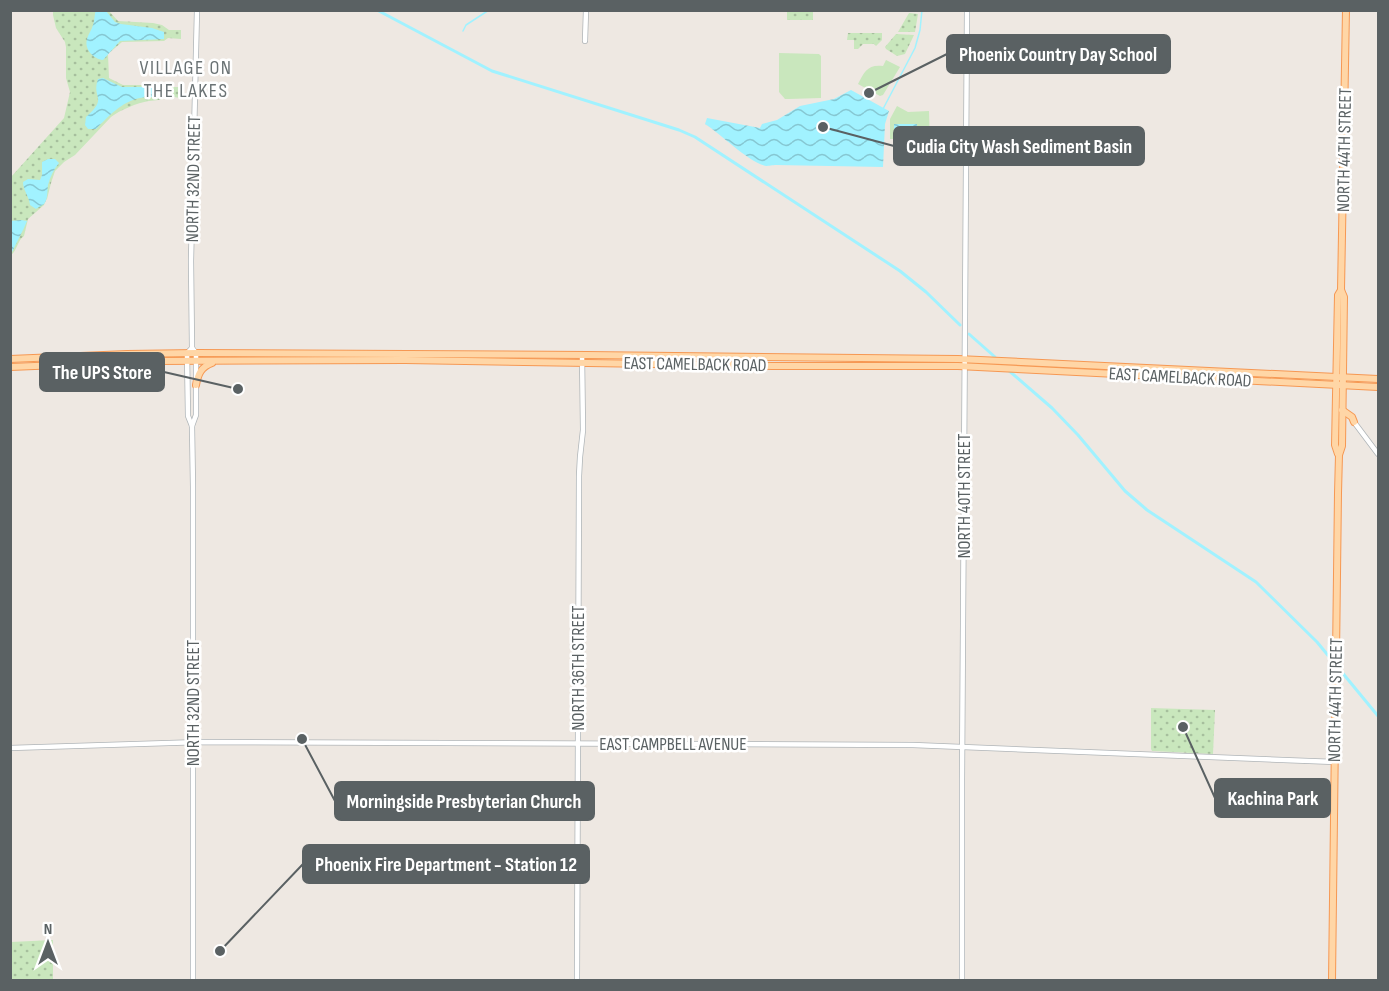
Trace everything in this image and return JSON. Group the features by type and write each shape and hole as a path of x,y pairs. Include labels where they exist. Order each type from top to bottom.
{"main road":[{"name":"NORTH 32ND STREET","path":"192,426 196,416 196,361 192,351 191,261 197,10"},
{"path":"585,41 586,10"},
{"name":"NORTH 40TH STREET","path":"962,981 967,10"},
{"name":"NORTH 44TH STREET","path":"1339,455 1335,445 1340,376 1338,295 1341,290 1346,11"},
{"name":"NORTH 32ND STREET","path":"192,351 188,361 188,416 192,426 193,981"},
{"name":"EAST CAMELBACK ROAD","path":"10,359 192,351 484,358 965,363 1378,379"},
{"path":"233,353 233,362"},
{"path":"319,353 319,362"},
{"path":"127,354 128,362"},
{"name":"EAST CAMELBACK ROAD","path":"10,367 128,362 319,362 484,358"},
{"name":"NORTH 36TH STREET","path":"578,981 579,467 584,409 582,359"},
{"path":"196,385 203,368 218,361"},
{"name":"EAST CAMELBACK ROAD","path":"965,363 992,361 1014,369 1378,387"},
{"path":"1278,374 1278,382"},
{"name":"NORTH 44TH STREET","path":"1332,981 1339,455 1342,427 1339,385"},
{"path":"1342,410 1352,417 1378,454"},
{"path":"1342,427 1347,420 1354,422"},
{"name":"EAST CAMPBELL AVENUE","path":"10,748 193,742 962,746 1335,762"}],"green space":[{"path":"53,11 109,11 118,21 153,23 169,30 181,30 181,39 122,42 108,54 109,78 123,85 180,87 180,98 168,96 161,100 144,102 124,109 111,117 75,155 55,171 44,205 28,219 24,236 11,255 11,177 64,118 70,92 66,78 65,42 56,28"},
{"path":"787,11 813,11 813,20 787,20"},
{"path":"909,13 918,14 915,32 898,32"},
{"path":"848,33 882,33 882,40 876,46 863,44 858,49 854,49 854,40 847,40"},
{"path":"896,34 914,35 905,54 897,56 885,47"},
{"path":"779,53 819,54 821,56 821,98 785,99 779,92"},
{"path":"886,60 900,67 883,95 880,96 858,84 867,70 874,66 883,66"},
{"path":"897,106 908,112 929,111 930,146 896,145 896,139 890,139 890,119"},
{"path":"1151,708 1215,710 1213,754 1152,751"},
{"path":"53,940 53,980 11,980 11,942"}],"water":[{"path":"96,10 106,11 115,22 121,24 164,32 164,39 120,41 103,60 100,59 90,53 86,43 94,23"},
{"path":"103,78 122,87 161,87 164,95 133,100 116,110 96,129 88,129 85,125 86,117 97,105 96,86 98,79"},
{"path":"851,90 889,111 885,124 883,167 766,166 743,154 705,124 707,118 760,128 762,124 777,120 800,106 834,99"},
{"path":"894,124 917,124 917,135 894,135"},
{"path":"55,159 59,163 50,179 45,202 36,209 30,205 23,182 28,179 40,180 42,162"},
{"path":"11,221 27,221 11,254"}],"waterway":[{"path":"377,10 492,71 695,137 900,271 960,325"},
{"path":"463,31 466,25 489,10"},
{"path":"883,109 915,48 922,10"},
{"path":"969,334 995,357"},
{"path":"1007,369 1052,408 1125,491 1147,510 1256,582 1317,642 1378,716"}],"place":[{"name":"Phoenix Country Day School","path":"869,93"},
{"name":"Cudia City Wash Sediment Basin","path":"823,127"},
{"name":"The UPS Store","path":"238,389"},
{"name":"Kachina Park","path":"1183,727"},
{"name":"Morningside Presbyterian Church","path":"302,739"},
{"name":"Phoenix Fire Department - Station 12","path":"220,951"}],"district":[{"name":"VILLAGE ON THE LAKES","path":"186,78"}]}
